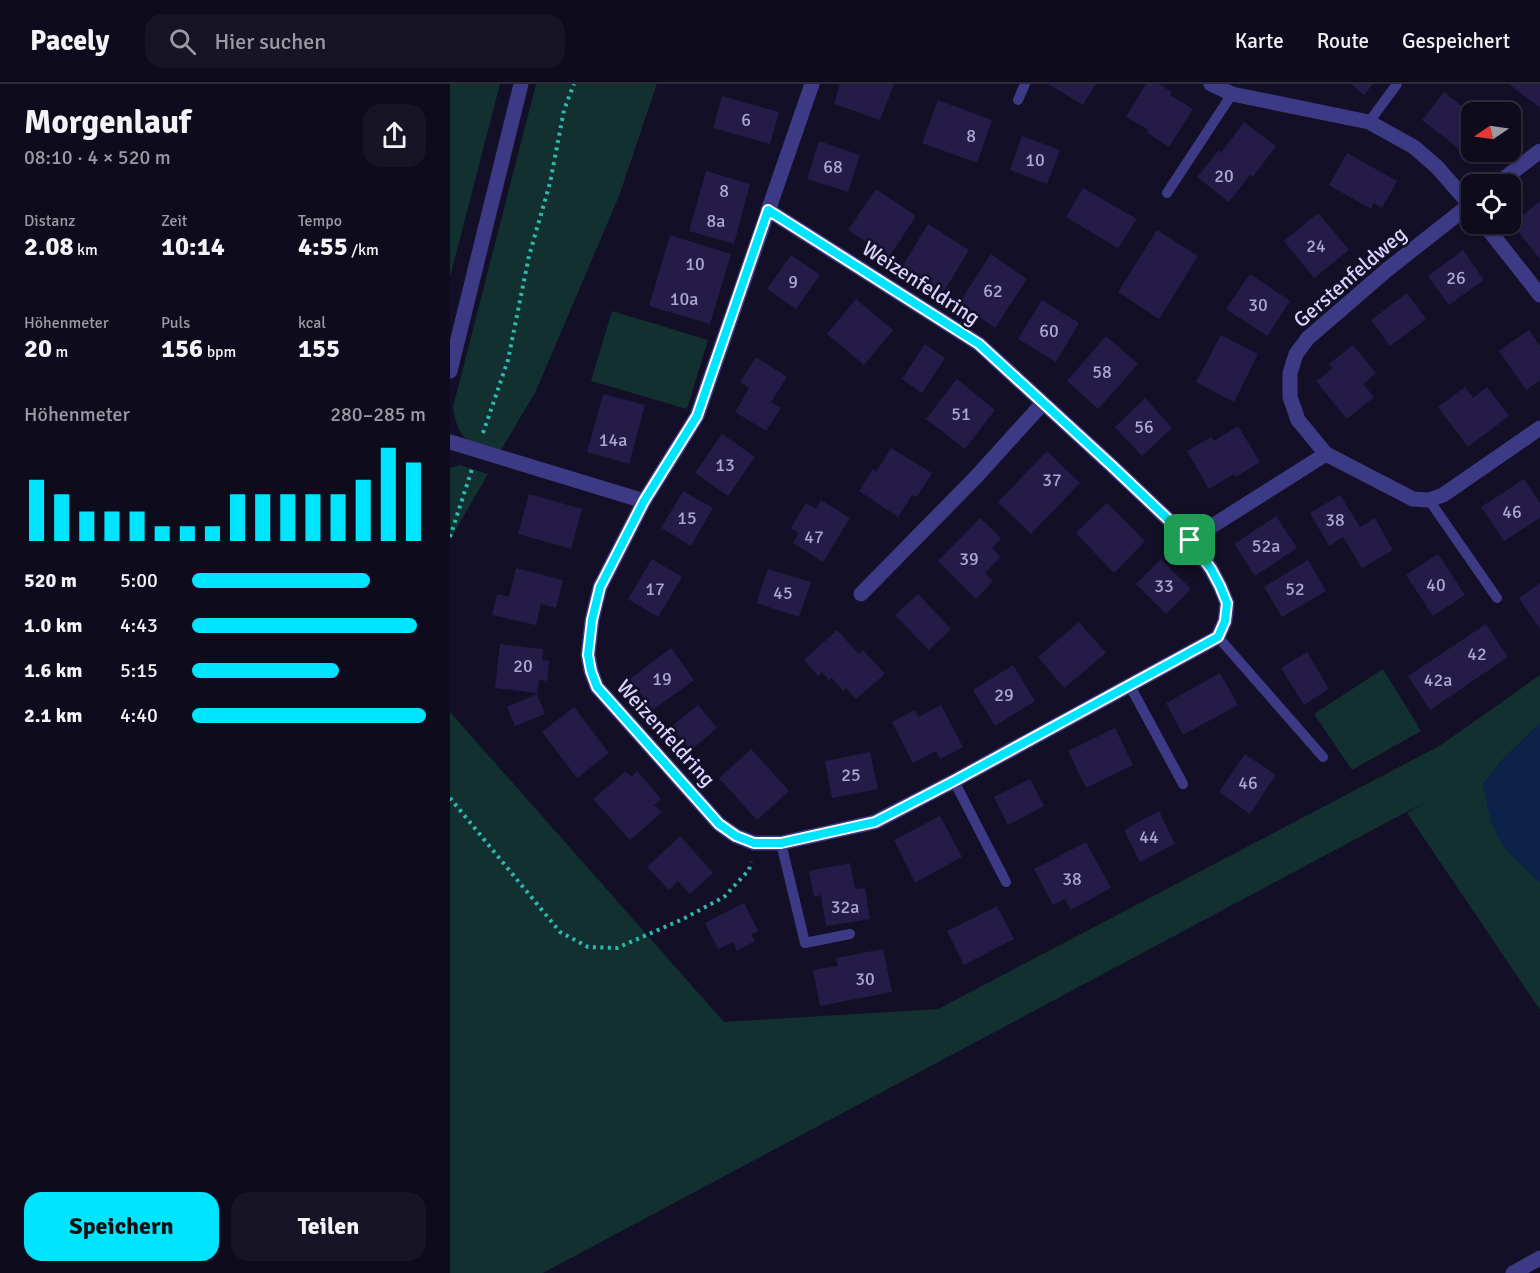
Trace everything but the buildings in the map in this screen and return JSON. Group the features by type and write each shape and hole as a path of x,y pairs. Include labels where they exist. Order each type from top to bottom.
{"street":[{"path":"450,371 520,84"},
{"name":"Weizenfeldring","path":"768,210 979,344 1190,540 1211,569 1227,603 1225,621 1218,637 875,822 781,843 754,843 736,836 719,824 597,687 588,655 592,620 600,587 644,501 697,416 768,210 812,84"},
{"name":"Gerstenfeldweg","path":"1211,84 1232,94 1369,122 1414,147 1437,167 1461,194"},
{"path":"1510,174 1540,151"},
{"name":"Gerstenfeldweg","path":"1429,500 1413,499 1326,454 1298,420 1290,398 1290,373 1296,354 1308,338 1388,269 1461,213"},
{"path":"1492,234 1540,295"},
{"path":"861,594 976,477 1043,403"},
{"path":"1429,500 1443,495 1540,428"},
{"path":"450,442 644,501"},
{"path":"1190,540 1326,454"},
{"path":"1513,1273 1540,1258"}],"lane":[{"path":"1018,100 1025,84"},
{"path":"1369,122 1397,84"},
{"path":"1167,193 1232,94"},
{"path":"1429,500 1497,598"},
{"path":"1218,637 1323,757"},
{"path":"1130,686 1182,784"},
{"path":"954,781 1006,882"},
{"path":"781,843 805,943 850,934"}],"path":[{"path":"450,537 508,360 529,256 550,183 564,110 574,84"},
{"path":"450,798 560,932 588,947 617,948 683,919 724,897 749,870 754,843"}],"green space":[{"path":"450,84 500,84 450,277"},
{"path":"536,84 657,84 619,196 536,391 501,450 467,439 458,428 453,407"},
{"path":"612,311 708,340 687,409 591,381"},
{"path":"460,465 488,474 450,540 450,468"},
{"path":"1383,669 1421,731 1352,770 1314,714"},
{"path":"1540,675 1540,723 1501,761 1483,784 1494,828 1505,848 1540,883 1540,1010 1407,813 1427,801 543,1273 450,1273 450,712 724,1022 938,1009 1441,745"}],"water":[{"path":"1540,723 1540,883 1505,848 1494,828 1483,784 1501,761"}],"route":[{"path":"768,210 979,344 1190,540 1211,569 1227,603 1225,621 1218,637 875,822 781,843 754,843 736,836 719,824 597,687 591,671 588,655 592,620 600,587 644,501 697,416 768,210"}]}
